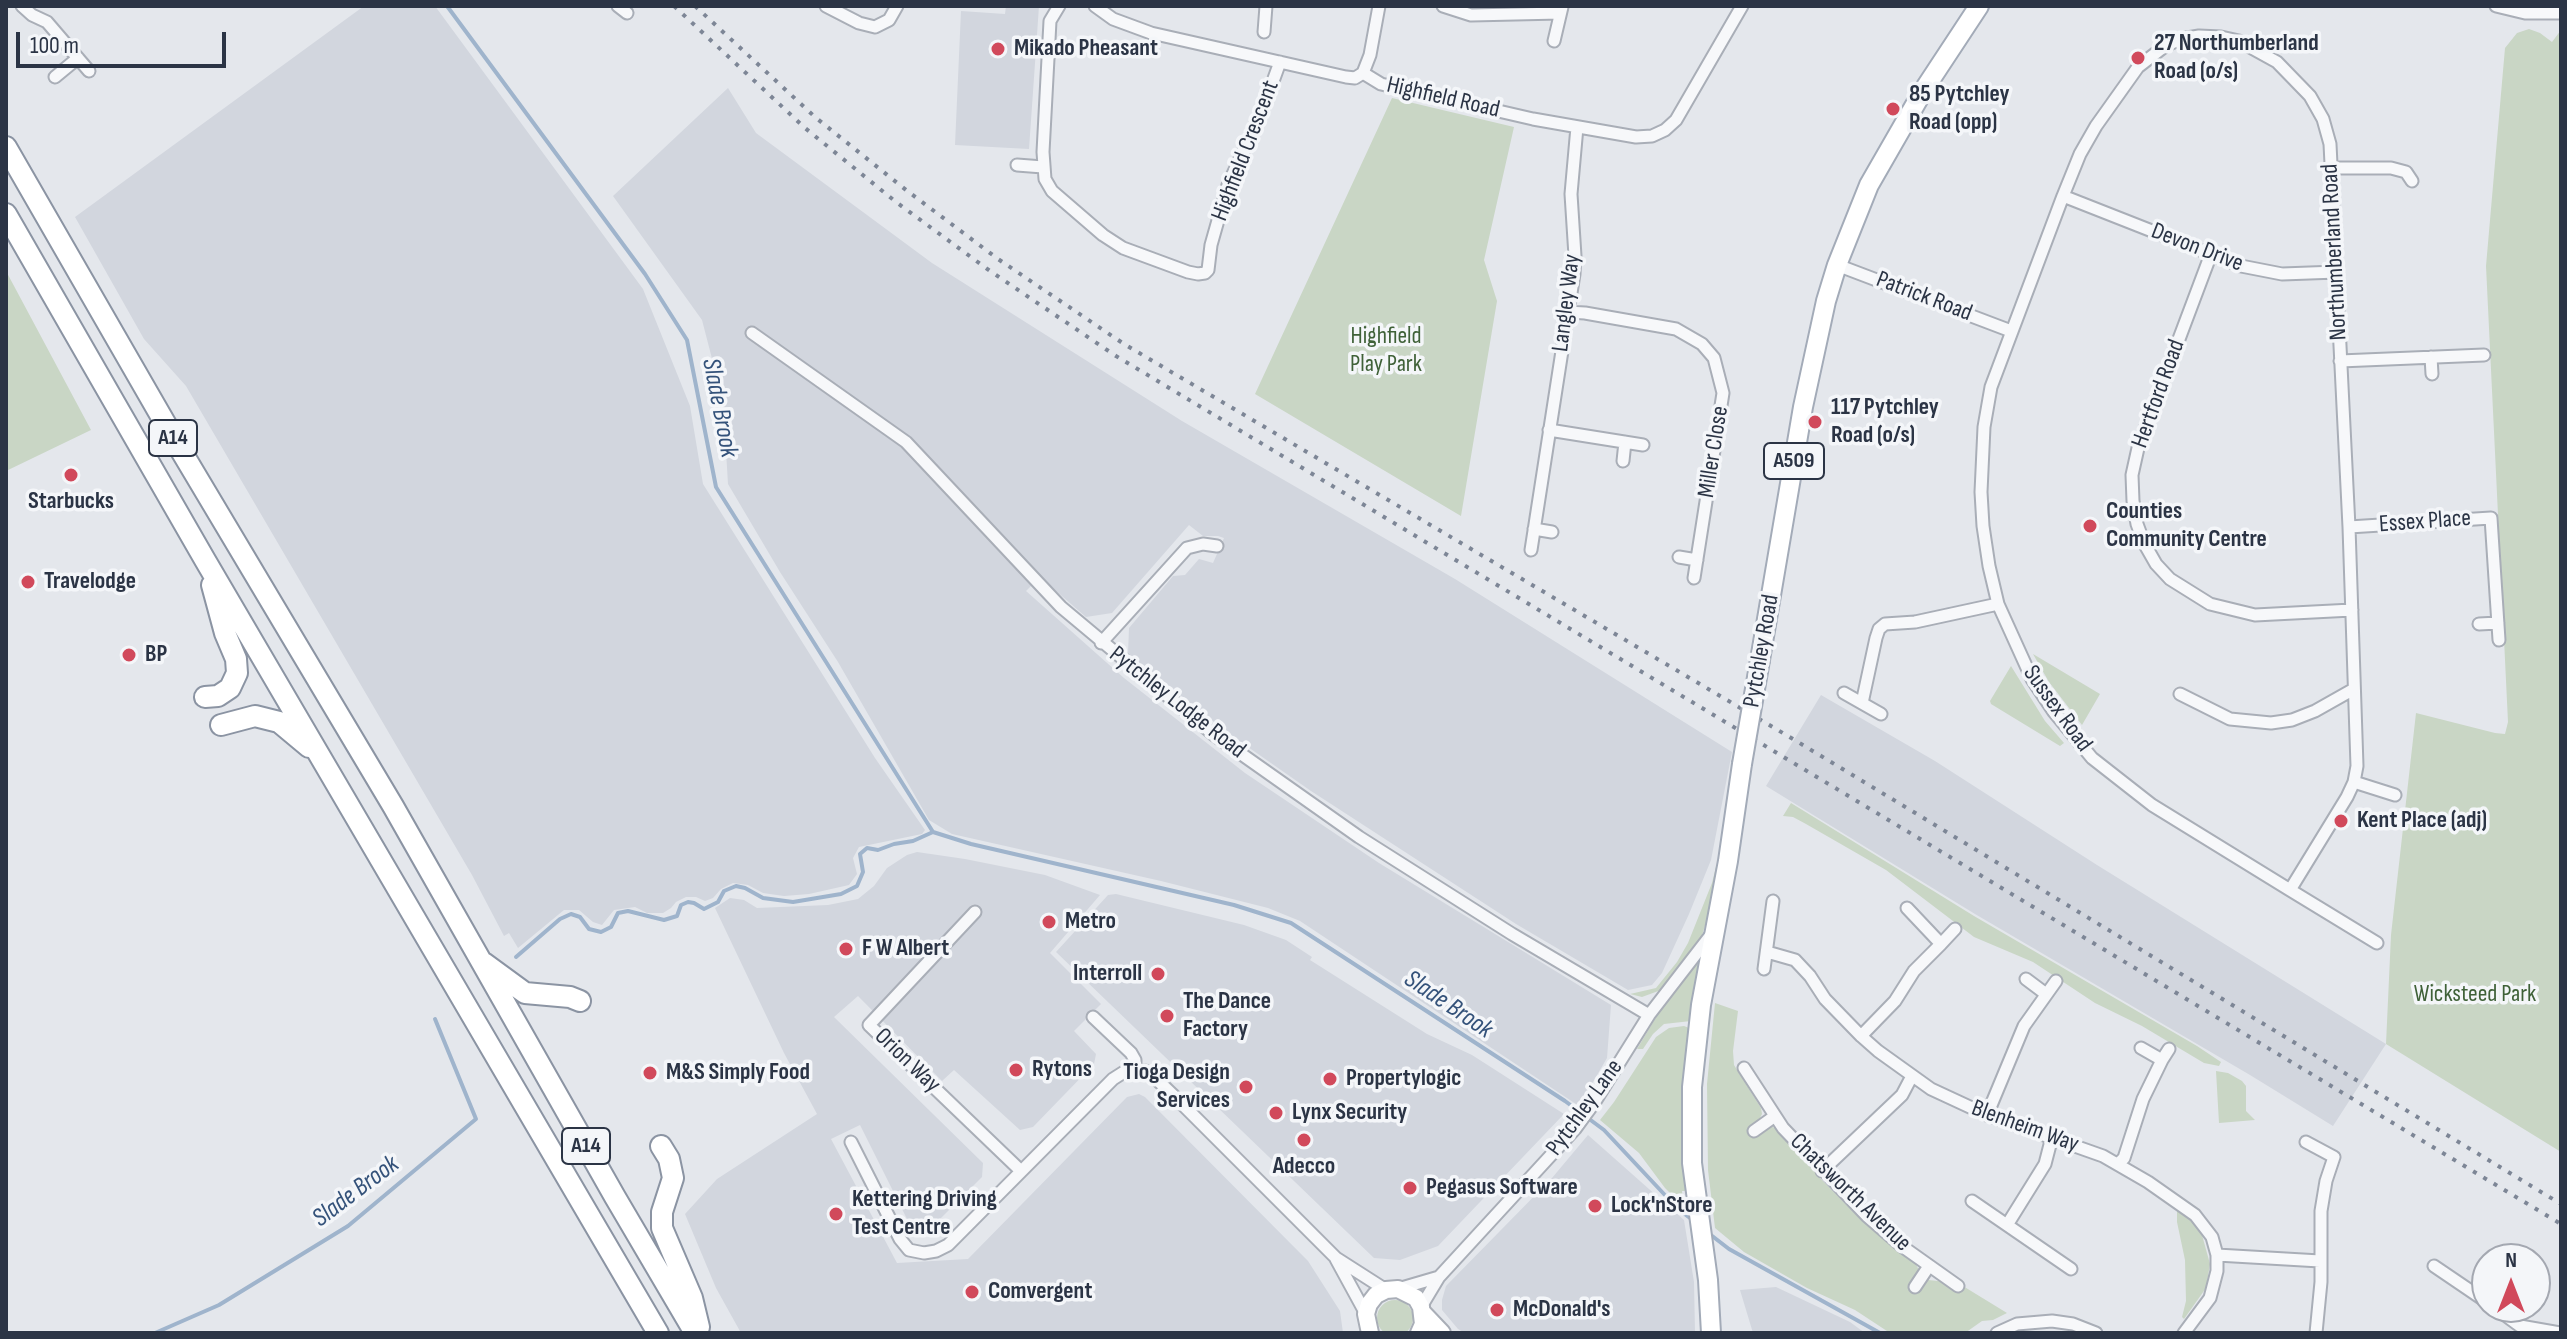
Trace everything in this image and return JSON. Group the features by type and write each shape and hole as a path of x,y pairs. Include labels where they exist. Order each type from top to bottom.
{"highway":[{"name":"A14","path":"6,147 698,1333"},
{"name":"A14","path":"6,214 658,1333"},
{"path":"205,560 225,633 236,659 237,673 230,688 218,696 205,697"},
{"path":"221,725 255,716 279,722 321,757"},
{"path":"478,959 525,993 570,997 580,1001"},
{"path":"661,1146 669,1159 673,1178 662,1212 662,1228 692,1298 698,1333"}],"main road":[{"name":"Pytchley Road","path":"1711,1333 1692,1163 1692,1087 1701,1005 1803,407 1826,301 1869,185 1923,91 1979,6"}],"street":[{"path":"22,6 47,22 89,71"},
{"path":"826,6 867,27 875,27 889,20 897,6"},
{"path":"1017,165 1043,167 1050,21 1059,6"},
{"name":"Highfield Road","path":"1095,6 1137,30 1355,78 1363,73 1381,84 1636,137 1652,136 1676,120 1742,6"},
{"path":"1264,32 1266,6"},
{"path":"1363,73 1370,55 1379,6"},
{"path":"1443,6 1471,15 1561,10 1554,41"},
{"path":"2496,6 2525,13 2561,13"},
{"name":"Northumberland Road","path":"2011,331 2080,154 2138,67 2165,46 2199,36 2221,37 2260,51 2294,77 2310,96 2323,119 2332,168 2357,749 2354,782 2290,890"},
{"path":"55,77 78,58"},
{"name":"Highfield Crescent","path":"1043,167 1052,191 1103,235 1123,248 1171,266 1205,273 1228,185 1280,62"},
{"name":"Langley Way","path":"1531,550 1575,256 1571,194 1577,127"},
{"path":"2332,168 2391,168 2406,172 2412,181"},
{"name":"Devon Drive","path":"2063,196 2241,266 2282,274 2337,272"},
{"name":"Hertford Road","path":"2211,254 2138,448 2132,475 2133,501 2144,543 2156,564 2170,579 2210,604 2255,615 2352,610"},
{"name":"Patrick Road","path":"1837,265 2011,331"},
{"name":"Miller Close","path":"1567,312 1676,329 1702,344 1714,358 1723,393 1694,578"},
{"name":"Sussex Road","path":"2011,331 1991,387 1982,458 1983,526 1998,604 2032,679 2054,712 2092,758 2152,805 2377,943"},
{"name":"Pytchley Lodge Road","path":"752,333 906,442 1061,607 1192,719 1336,821 1493,923 1649,1015"},
{"path":"2340,361 2484,355"},
{"path":"2431,357 2432,374"},
{"path":"1549,430 1643,445"},
{"path":"1623,461 1625,442"},
{"name":"Essex Place","path":"2349,527 2491,518 2499,640"},
{"path":"1534,529 1552,532"},
{"path":"1101,643 1187,548 1203,544 1217,546"},
{"path":"1679,557 1697,560"},
{"path":"1862,703 1876,638 1885,624 1915,622 1998,604"},
{"path":"2479,624 2498,623"},
{"path":"2180,694 2230,719 2271,723 2292,720 2315,711 2354,689"},
{"path":"1844,693 1881,714"},
{"path":"2354,782 2395,795"},
{"path":"1764,969 1773,901"},
{"path":"1907,908 1941,944"},
{"name":"Orion Way","path":"975,912 869,1025 1021,1171"},
{"name":"Pytchley Lane","path":"1422,1310 1439,1277 1575,1129 1649,1015 1716,927"},
{"path":"1861,1036 1895,1001 1914,971 1955,929"},
{"name":"Blenheim Way","path":"1767,952 1785,956 1803,967 1825,999 1861,1036 1912,1076 1958,1103 2118,1164 2195,1215 2212,1237 2217,1255"},
{"path":"2026,979 2046,994"},
{"path":"1987,1115 2024,1026 2056,981"},
{"path":"1093,1017 1131,1053 1135,1070"},
{"path":"2141,1048 2162,1060"},
{"path":"2118,1164 2130,1144 2143,1099 2169,1049"},
{"name":"Chatsworth Avenue","path":"1744,1068 1775,1116 1822,1171 1867,1216 1958,1286"},
{"path":"851,1142 900,1239 909,1250 924,1253 936,1251 948,1245 1113,1079 1135,1070 1152,1075 1336,1258 1392,1289 1416,1298 1442,1333"},
{"path":"1822,1171 1902,1095 1912,1076"},
{"name":"Chatsworth Avenue","path":"1754,1131 1775,1116"},
{"path":"2007,1225 2045,1164 2052,1137"},
{"path":"2306,1142 2337,1152 2323,1195 2321,1282 2316,1333"},
{"path":"1972,1201 2071,1269"},
{"path":"2188,1331 2215,1286 2217,1255 2320,1261"},
{"path":"1336,1258 1367,1327"},
{"name":"Chatsworth Avenue","path":"1915,1287 1929,1266"},
{"path":"2434,1266 2471,1291"},
{"path":"1367,1327 1369,1304 1376,1295 1439,1277"},
{"path":"1419,1333 1423,1324 1422,1310"},
{"path":"1997,1333 2017,1324 2052,1321 2073,1324 2096,1333"},
{"path":"2516,1323 2530,1329 2560,1333"}],"shaded area":[{"path":"364,6 435,6 643,289 690,406 703,484 875,758 925,830 922,834 859,847 853,858 857,874 849,885 784,896 733,883 713,898 705,901 686,897 663,913 647,913 635,907 614,910 602,925 593,922 579,910 564,910 518,948 509,933 504,936 472,875 186,386 144,339 75,217"},
{"path":"1006,6 1039,6 1029,149 955,145 961,11 1005,14"},
{"path":"728,88 756,133 932,263 1182,421 1455,579 1732,752 1711,860 1689,914 1662,973 1652,985 1628,990 1516,924 1311,791 1228,733 1128,654 1129,628 1173,576 1185,575 1199,559 1213,563 1224,538 1203,536 1189,525 1112,613 1086,617 1040,577 1026,591 1124,678 1245,773 1379,863 1611,1005 1607,1058 1579,1106 1300,921 1268,908 1161,881 952,834 929,820 838,662 728,484 723,401 702,320 613,196"},
{"path":"1821,695 1935,761 2386,1044 2333,1126 1766,786"},
{"path":"917,852 1045,875 1100,895 1050,953 1101,1004 1074,1031 1096,1054 1094,1064 1033,1127 1020,1130 954,1070 942,1081 858,996 834,1017 983,1163 982,1177 926,1233 921,1234 910,1225 860,1125 831,1139 897,1263 968,1259 1127,1097 1139,1094 1308,1261 1340,1311 1343,1333 741,1333 716,1288 685,1214 717,1179 817,1114 784,1053 715,908 730,898 744,900 757,908 828,905 858,899 874,886 887,868"},
{"path":"1116,894 1244,925 1286,940 1312,957 1310,960 1427,1034 1472,1055 1564,1114 1438,1246 1400,1260 1374,1258 1056,952 1108,895"},
{"path":"1588,1135 1684,1220 1694,1282 1695,1333 1465,1333 1458,1329 1442,1310 1446,1286 1552,1178"},
{"path":"1776,1287 1850,1322 1865,1333 1753,1333 1740,1290"}],"green space":[{"name":"Wicksteed Park","path":"2529,29 2552,42 2561,30 2561,1152 2386,1044 2391,935 2416,713 2505,734 2508,722 2486,266 2505,48 2517,33"},
{"name":"Highfield Play Park","path":"1392,98 1514,127 1484,260 1497,301 1461,516 1255,394"},
{"path":"6,271 91,430 6,471"},
{"path":"2033,654 2100,694 2082,725 2049,682"},
{"path":"2011,666 2045,721 2064,743 2060,746 1991,704"},
{"path":"1791,803 1974,916 2197,1046 2221,1062 2219,1066 2204,1063 2142,1026 2095,1003 2033,962 1974,937 1886,870 1793,817 1783,816"},
{"path":"1716,867 1712,902 1701,939 1661,990 1642,997 1630,994 1656,988 1677,962 1688,943"},
{"path":"1699,961 1691,1021 1664,1024 1643,1049 1637,1049 1664,1004"},
{"path":"1715,1003 1738,1011 1734,1065 1761,1108 1758,1122 1781,1130 1818,1176 1863,1222 1914,1261 1919,1270 1918,1291 1928,1280 1958,1283 2007,1313 1993,1320 1982,1321 1965,1333 1890,1333 1855,1310 1807,1288 1744,1252 1715,1228 1708,1170 1707,1084"},
{"path":"1669,1028 1689,1028 1685,1123 1689,1191 1682,1191 1683,1201 1665,1188 1639,1153 1600,1120 1656,1037"},
{"path":"2216,1071 2228,1073 2246,1086 2246,1111 2255,1120 2219,1123"},
{"path":"2177,1210 2189,1218 2202,1235 2210,1264 2206,1288 2184,1319 2185,1260"},
{"path":"1395,1300 1407,1306 1413,1318 1407,1330 1395,1336 1383,1330 1377,1318 1383,1306"}],"waterway":[{"name":"Slade Brook","path":"447,6 645,274 687,340 716,487 933,832"},
{"name":"Slade Brook","path":"516,957 560,919 571,914 580,917 589,929 601,932 611,927 618,913 628,911 664,920 677,916 681,905 688,902 704,909 718,902 724,891 736,886 763,898 793,902 841,894 857,886 863,872 860,854 867,848 878,850 933,832 971,844 1234,905 1291,923 1565,1101 1604,1130 1678,1209 1694,1221"},
{"name":"Slade Brook","path":"155,1333 219,1305 348,1226 476,1119 435,1019"},
{"name":"Slade Brook","path":"1707,1232 1729,1249 1880,1333"}],"railway":[{"path":"674,6 805,128 896,202 990,271 1116,356 2561,1224"},
{"path":"695,6 815,117 906,190 998,259 1124,344 1793,739 2561,1204"}],"place":[{"name":"Mikado Pheasant","path":"998,49"},
{"name":"27 Northumberland Road (o/s)","path":"2138,58"},
{"name":"85 Pytchley Road (opp)","path":"1893,109"},
{"name":"117 Pytchley Road (o/s)","path":"1815,422"},
{"name":"Starbucks","path":"71,475"},
{"name":"Counties Community Centre","path":"2090,526"},
{"name":"Travelodge","path":"28,582"},
{"name":"BP","path":"129,655"},
{"name":"Kent Place (adj)","path":"2341,821"},
{"name":"Metro","path":"1049,922"},
{"name":"F W Albert","path":"846,949"},
{"name":"Interroll","path":"1158,974"},
{"name":"The Dance Factory","path":"1167,1016"},
{"name":"Rytons","path":"1016,1070"},
{"name":"M&S Simply Food","path":"650,1073"},
{"name":"Propertylogic","path":"1330,1079"},
{"name":"Tioga Design Services","path":"1246,1087"},
{"name":"Lynx Security","path":"1276,1113"},
{"name":"Adecco","path":"1304,1140"},
{"name":"Pegasus Software","path":"1410,1188"},
{"name":"Lock'nStore","path":"1595,1206"},
{"name":"Kettering Driving Test Centre","path":"836,1214"},
{"name":"Comvergent","path":"972,1292"},
{"name":"McDonald's","path":"1497,1310"}]}
